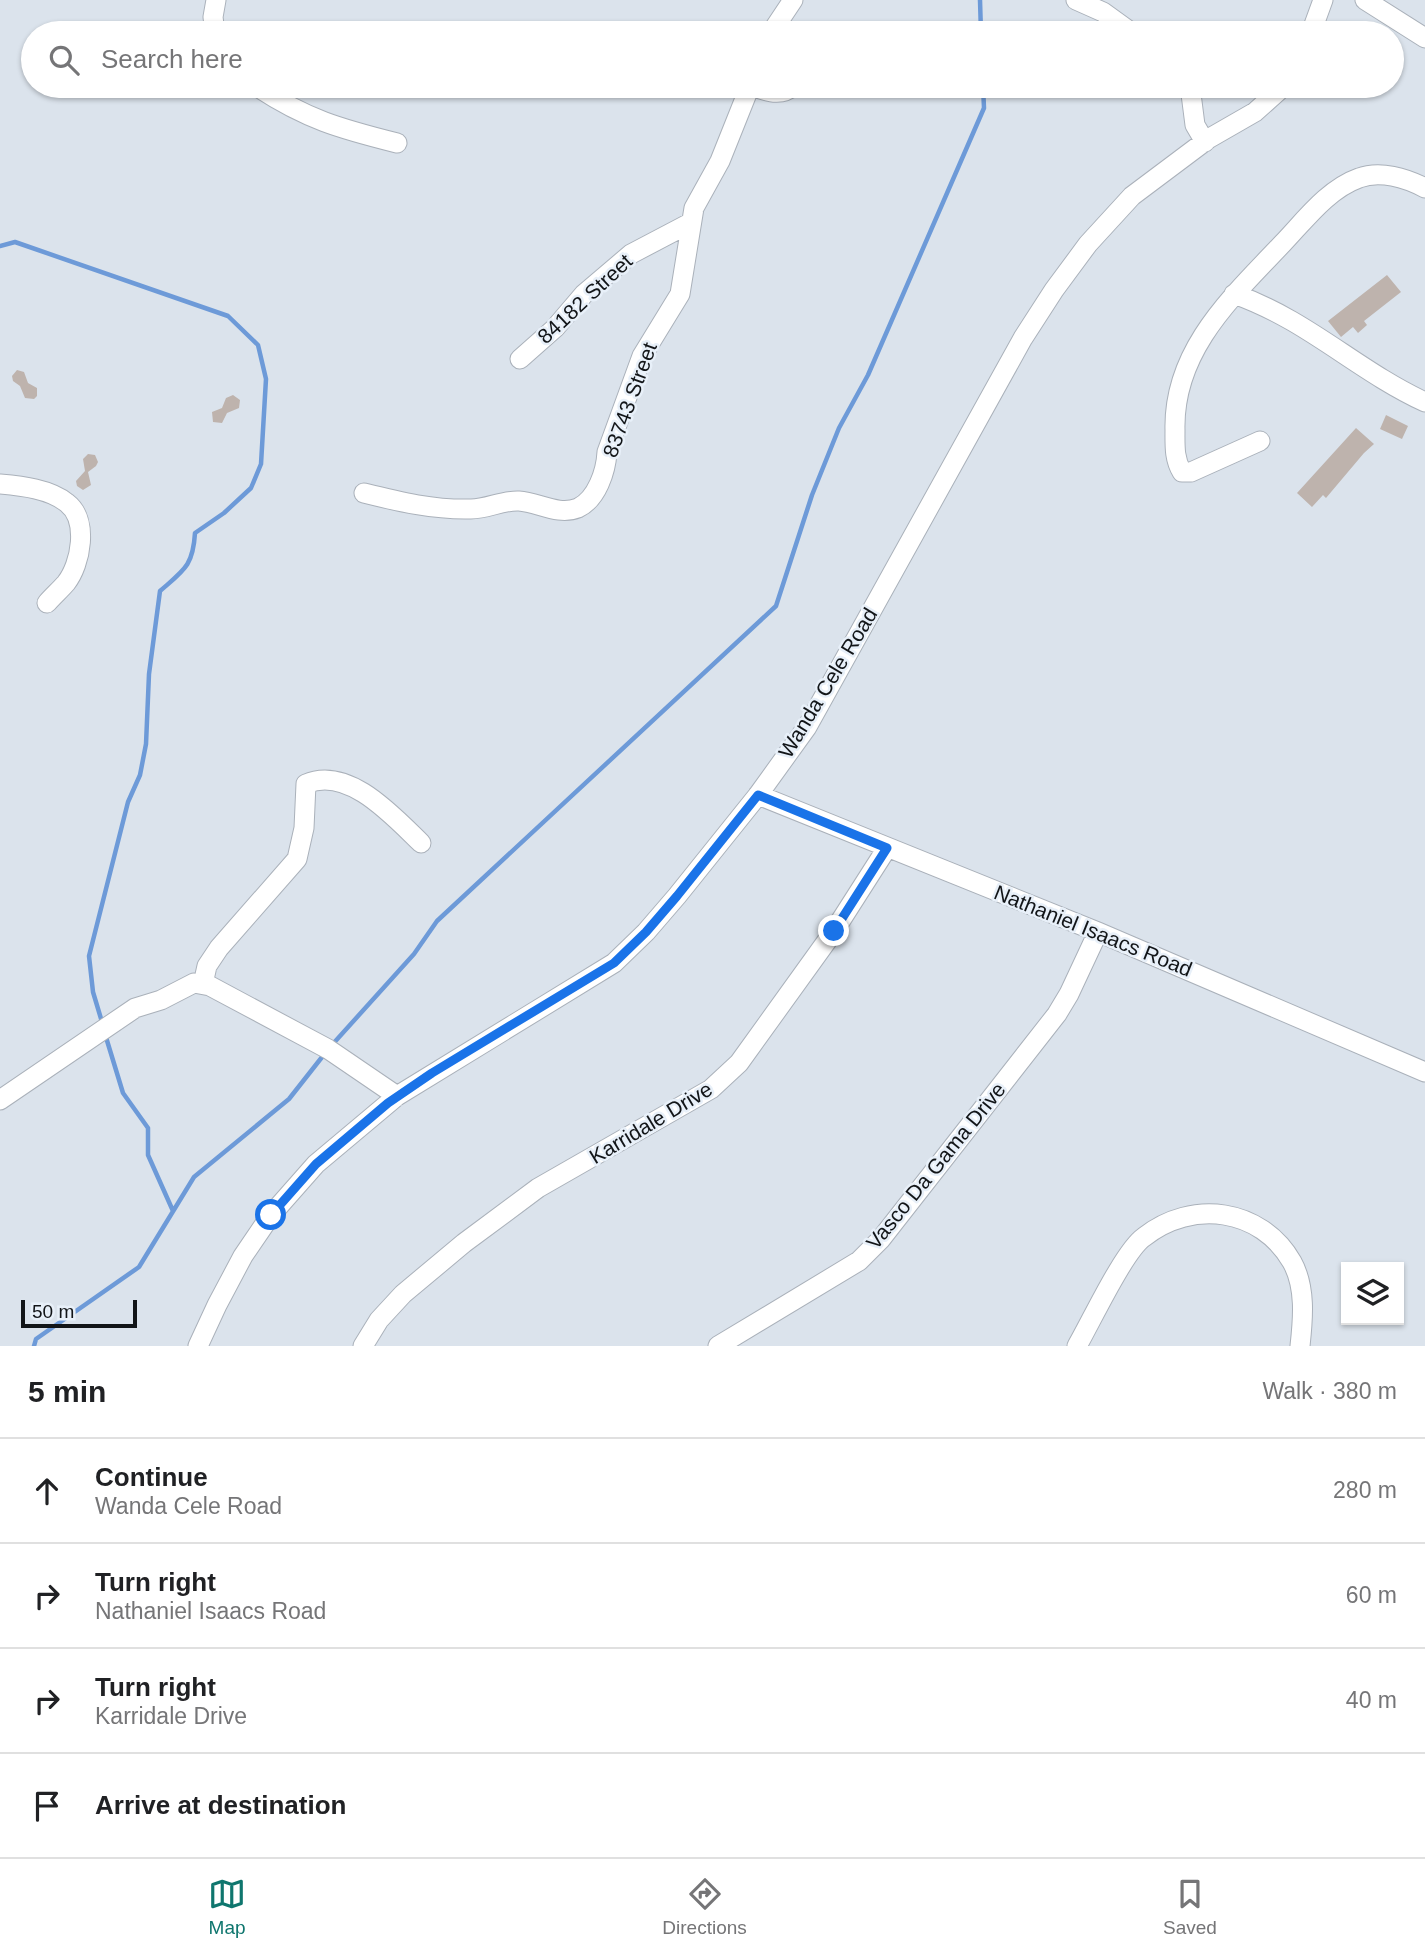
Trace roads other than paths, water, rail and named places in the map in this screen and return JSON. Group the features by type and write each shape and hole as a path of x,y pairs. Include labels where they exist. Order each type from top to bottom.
{"street":[{"path":"214,21 216,0"},
{"path":"779,21 793,0"},
{"path":"1076,0 1103,12 1115,21"},
{"path":"1315,21 1323,0"},
{"path":"1365,0 1398,21"},
{"path":"1404,25 1425,38"},
{"path":"274,98 334,127 397,143"},
{"name":"83743 Street","path":"364,493 414,505 454,509 489,507 513,501 564,510 581,506 597,486 606,467 607,452 642,356 680,294 694,208 720,161 745,98"},
{"path":"1192,98 1195,125 1205,142"},
{"name":"Wanda Cele Road","path":"198,1346 216,1305 243,1256 271,1215 316,1164 397,1096 614,963 677,896 758,795 807,727 1016,350 1054,290 1088,244 1132,196 1205,142 1255,112 1271,98"},
{"path":"1260,441 1191,472 1182,472 1175,452 1174,420 1187,367 1209,324 1318,206 1344,184 1373,174 1388,175 1425,188"},
{"name":"84182 Street","path":"520,359 555,328 584,294 631,254 690,223"},
{"path":"1234,294 1280,312 1377,377 1425,402"},
{"path":"0,484 52,494 67,502 75,511 80,526 80,544 75,565 67,582 47,603"},
{"path":"203,984 207,966 219,948 297,859 304,828 306,784 314,780 346,784 368,795 421,843"},
{"name":"Nathaniel Isaacs Road","path":"758,795 1098,932 1425,1072"},
{"name":"Karridale Drive","path":"363,1346 379,1320 403,1294 464,1243 538,1188 711,1090 739,1063 834,931 887,848"},
{"name":"Vasco Da Gama Drive","path":"718,1346 859,1261 881,1239 1057,1014 1098,932"},
{"path":"0,1100 135,1008 161,1000 194,983 210,986 328,1049 397,1096"},
{"path":"1077,1346 1142,1237 1170,1222 1199,1214 1228,1214 1256,1224 1278,1244 1293,1264 1301,1290 1303,1321 1300,1346"}],"waterway":[{"path":"980,0 981,21"},
{"path":"331,1046 414,954 437,921 776,606 812,495 839,428 868,375 984,108 984,98"},
{"path":"0,246 15,242 228,316 258,345 266,379 261,464 251,488 224,513 195,533 192,553 186,566 160,591 149,674 146,744 140,775 128,802 89,956 93,992 102,1022"},
{"path":"105,1034 123,1093 148,1128 148,1155 173,1211"},
{"path":"34,1346 36,1339 139,1267 194,1177 289,1099 326,1052"}]}
